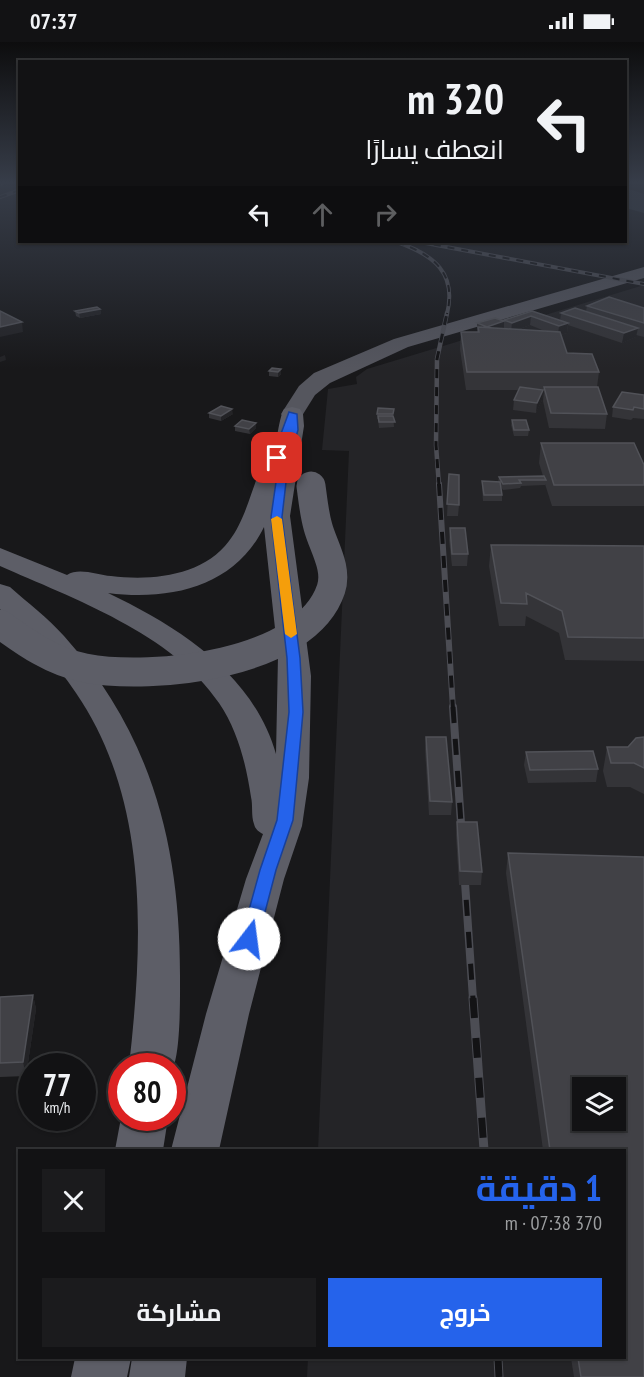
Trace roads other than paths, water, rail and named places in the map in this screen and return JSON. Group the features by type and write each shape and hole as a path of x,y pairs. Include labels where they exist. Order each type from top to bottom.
{"highway":[{"path":"0,624 28,644 54,658 108,672 143,673 200,667 265,647 297,631 325,603 331,589 329,561 318,526 301,445 293,422"},
{"path":"0,555 95,584 129,587 172,583 192,578 221,564 236,551 246,536 293,422"},
{"path":"195,1149 204,1100 268,870 285,820 296,712 294,658 277,517 283,465 293,422"},
{"path":"0,555 124,613 163,634 222,683 241,708 258,741 266,770 273,819 268,870"},
{"path":"0,593 34,623 88,684 107,715 126,757 143,805 160,903 161,966 153,1053"},
{"path":"139,1149 143,1131"},
{"path":"99,1377 103,1359"},
{"path":"157,1377 160,1359"}],"main road":[{"path":"293,422 314,384 331,372 445,329 644,272"}],"railway":[{"path":"403,244 422,253 440,268 449,287 447,314"},
{"path":"432,244 644,284"},
{"path":"439,486 436,445 437,359 447,313"},
{"path":"439,484 453,709"},
{"path":"453,707 462,838"},
{"path":"464,868 473,999"},
{"path":"473,998 484,1149"},
{"path":"498,1359 499,1377"}]}
